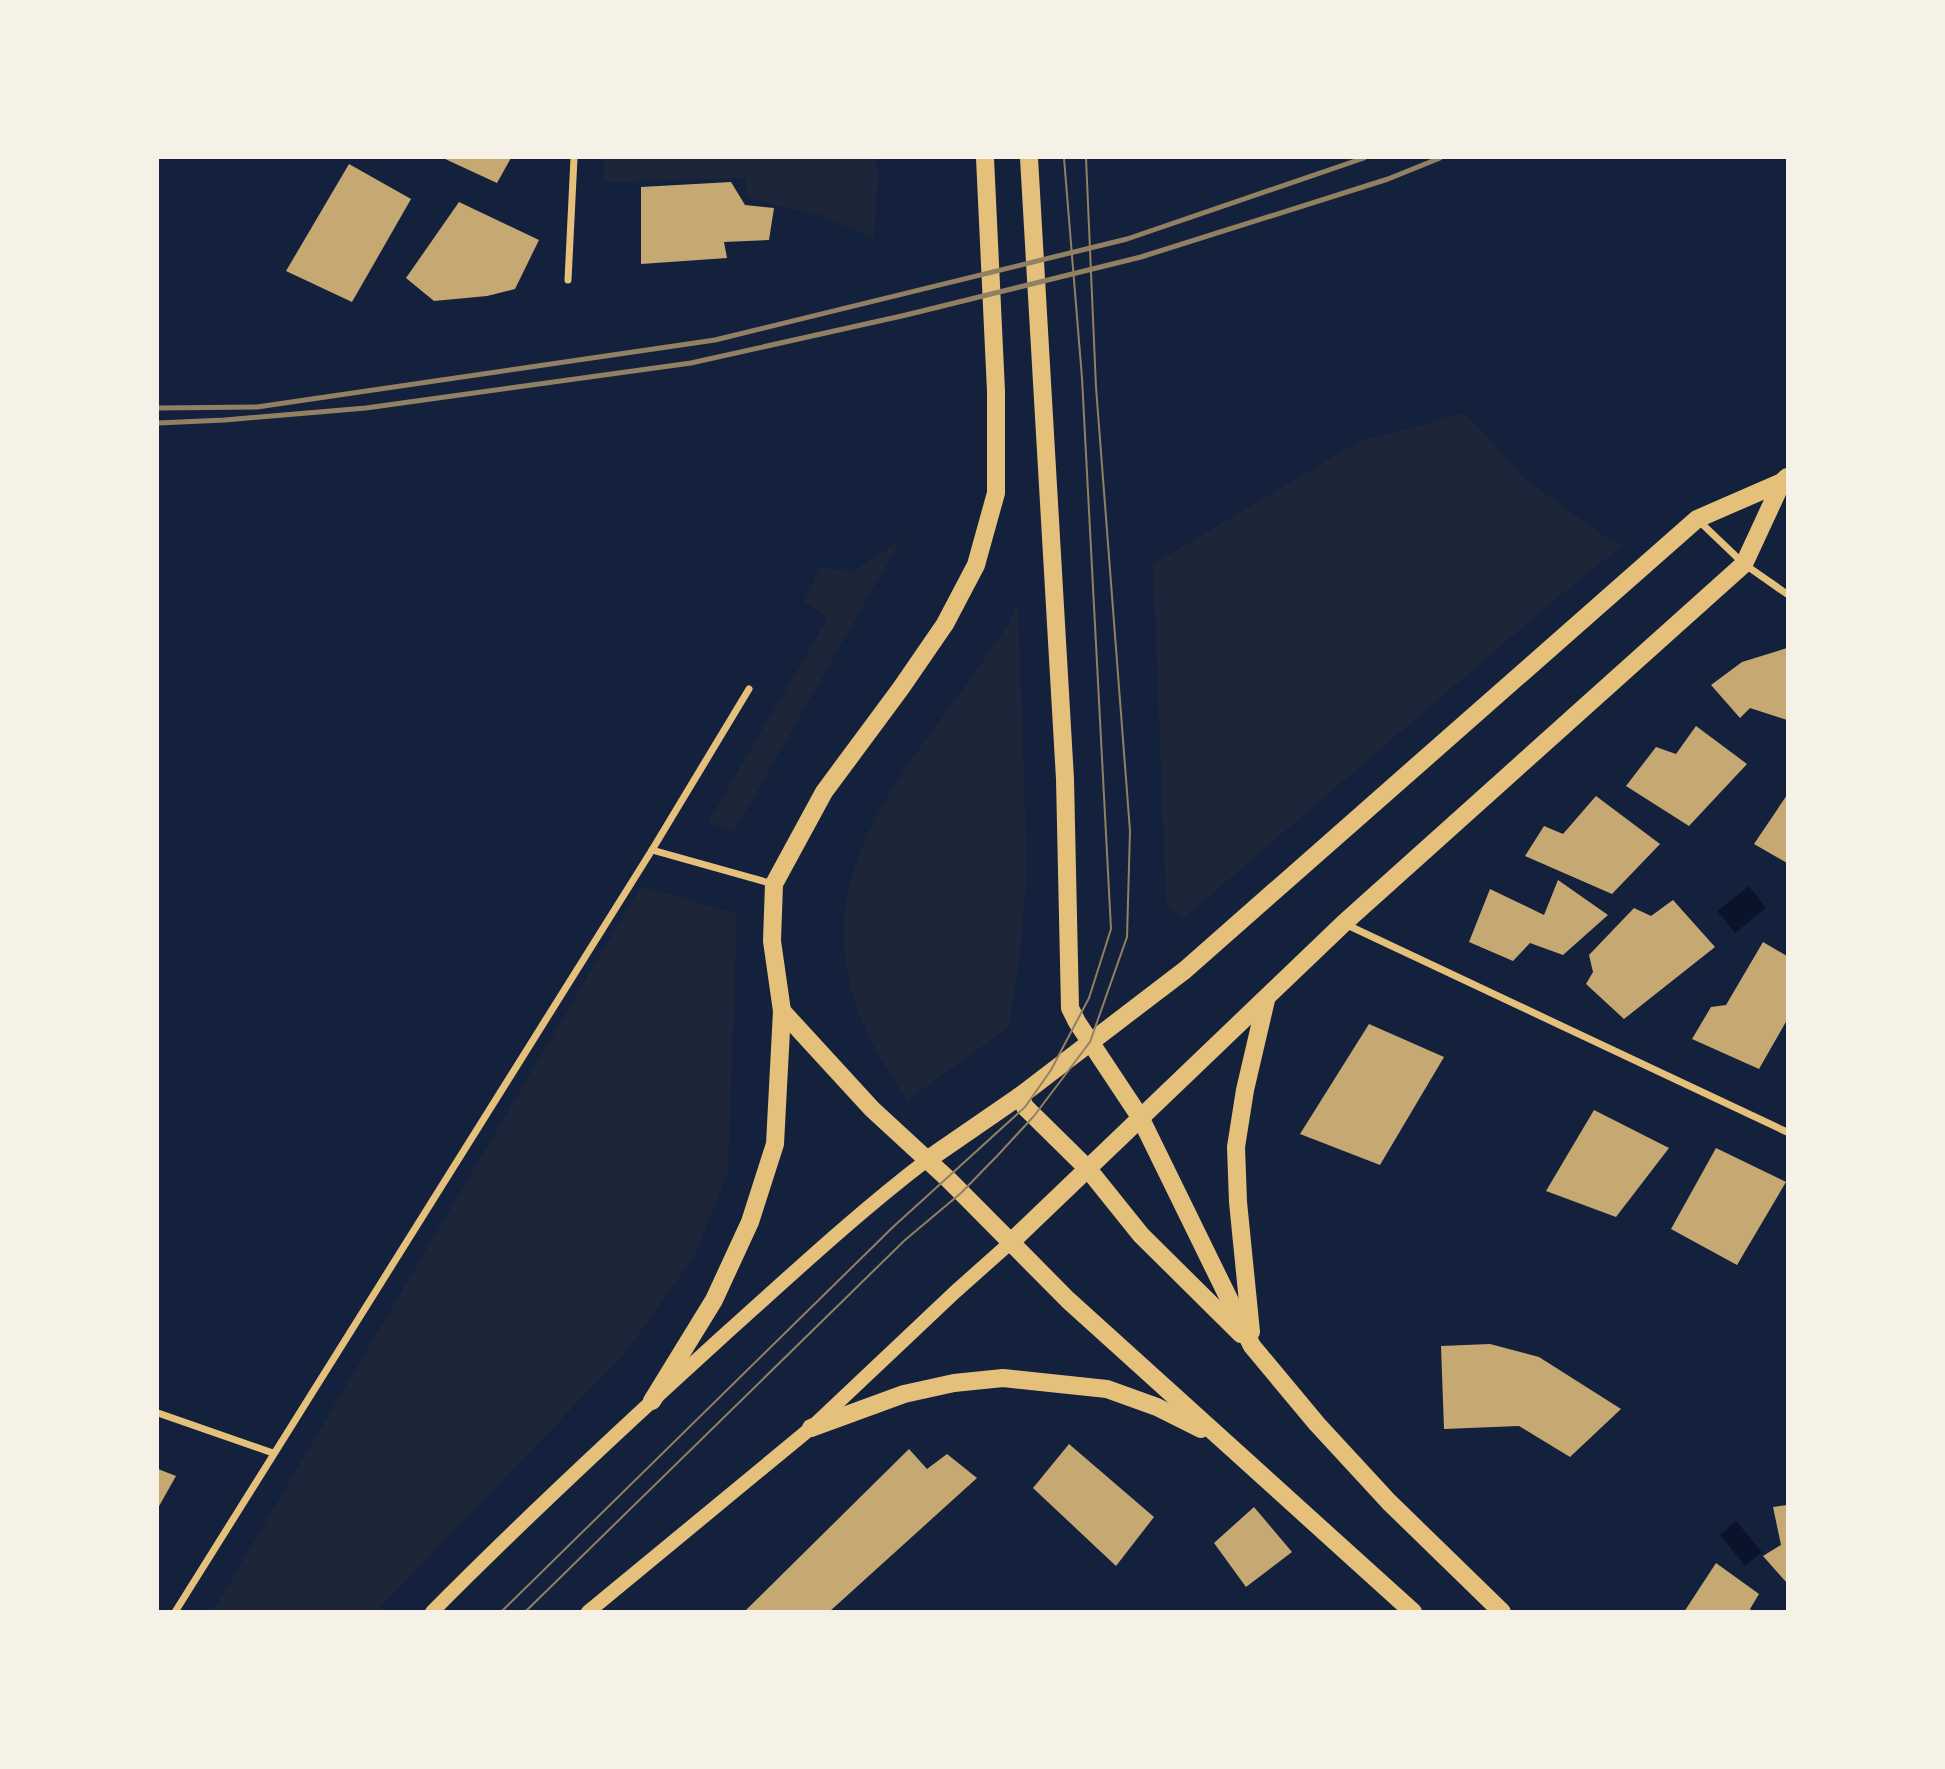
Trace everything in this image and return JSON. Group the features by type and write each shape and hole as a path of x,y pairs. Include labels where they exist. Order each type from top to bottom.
{"main road":[{"path":"652,1401 714,1300 750,1222 775,1144 782,1011 772,941 774,884 824,792 945,624 976,565 996,493 996,391 985,158"},
{"path":"1029,158 1065,779 1070,1008 1140,1117 1252,1346"},
{"path":"432,1612 516,1527 871,1202 1020,1096 1185,970 1697,519 1785,480"},
{"path":"588,1612 811,1428 1010,1243 1344,923 1744,564 1785,480"},
{"path":"1252,1346 1238,1202 1236,1147 1245,1090 1266,999"},
{"path":"782,1011 872,1110 948,1179 1068,1300 1413,1612"},
{"path":"1020,1096 1025,1107 1088,1169 1141,1235 1252,1346 1389,1502 1502,1612"},
{"path":"811,1428 904,1394 954,1383 1003,1378 1107,1389 1157,1407 1224,1441"}],"street":[{"path":"568,280 574,158"},
{"path":"1697,519 1744,564 1787,594"},
{"path":"175,1612 652,850 749,689"},
{"path":"652,850 774,884"},
{"path":"1344,923 1787,1132"},
{"path":"158,1413 273,1453"}],"shaded area":[{"path":"604,158 874,158 878,175 874,238 823,216 748,198 746,178 604,182"},
{"path":"1465,413 1526,480 1607,538 1623,545 1548,605 1184,918 1172,911 1166,899 1153,564 1358,442"},
{"path":"900,541 734,832 708,822 828,618 804,602 821,567 852,572"},
{"path":"1018,604 1027,870 1020,952 1009,1027 907,1100 870,1039 856,1006 847,971 844,934 847,899 856,865 885,801 904,770 1008,625"},
{"path":"641,886 737,914 728,1172 695,1255 626,1352 376,1611 213,1611"},
{"path":"1749,886 1766,908 1735,933 1717,911"},
{"path":"1736,1521 1762,1552 1745,1566 1720,1535"}],"building":[{"path":"443,158 511,158 497,183"},
{"path":"349,164 411,199 352,302 286,271"},
{"path":"731,182 745,205 774,208 769,240 724,242 727,258 641,264 641,187"},
{"path":"459,202 539,240 515,289 487,296 434,301 406,278"},
{"path":"1787,648 1787,720 1750,708 1740,718 1711,685 1742,662"},
{"path":"1696,726 1747,764 1689,826 1626,786 1656,747 1676,754"},
{"path":"1787,795 1787,863 1754,844"},
{"path":"1596,796 1660,844 1612,894 1525,856 1544,826 1563,834"},
{"path":"1558,880 1608,915 1563,955 1530,943 1513,961 1469,942 1490,889 1544,915"},
{"path":"1673,900 1715,947 1624,1019 1586,984 1593,972 1589,955 1634,908 1651,916"},
{"path":"1763,942 1787,956 1787,1020 1759,1069 1692,1039 1711,1007 1726,1005"},
{"path":"1369,1024 1444,1057 1380,1165 1300,1134"},
{"path":"1594,1110 1669,1148 1616,1217 1546,1191"},
{"path":"1716,1148 1786,1182 1737,1265 1671,1229"},
{"path":"1490,1344 1539,1357 1621,1409 1570,1457 1519,1426 1444,1429 1441,1346"},
{"path":"1069,1444 1154,1517 1116,1566 1033,1488"},
{"path":"909,1449 927,1469 947,1454 977,1478 829,1612 744,1612"},
{"path":"158,1469 176,1476 158,1508"},
{"path":"1787,1505 1787,1583 1763,1556 1781,1545 1773,1507"},
{"path":"1254,1507 1292,1552 1246,1587 1214,1543"},
{"path":"1716,1563 1759,1594 1750,1609 1753,1612 1684,1612"}],"tram line":[{"path":"501,1612 893,1227 1025,1107 1051,1070 1089,998 1111,929 1082,378 1064,158"},
{"path":"525,1612 905,1240 961,1193 1034,1116 1090,1042 1127,937 1130,831 1096,387 1086,158"}],"railway":[{"path":"158,408 257,407 715,340 1127,239 1364,158"},
{"path":"158,423 366,408 691,363 906,315 1141,257 1388,179 1440,158"}]}
